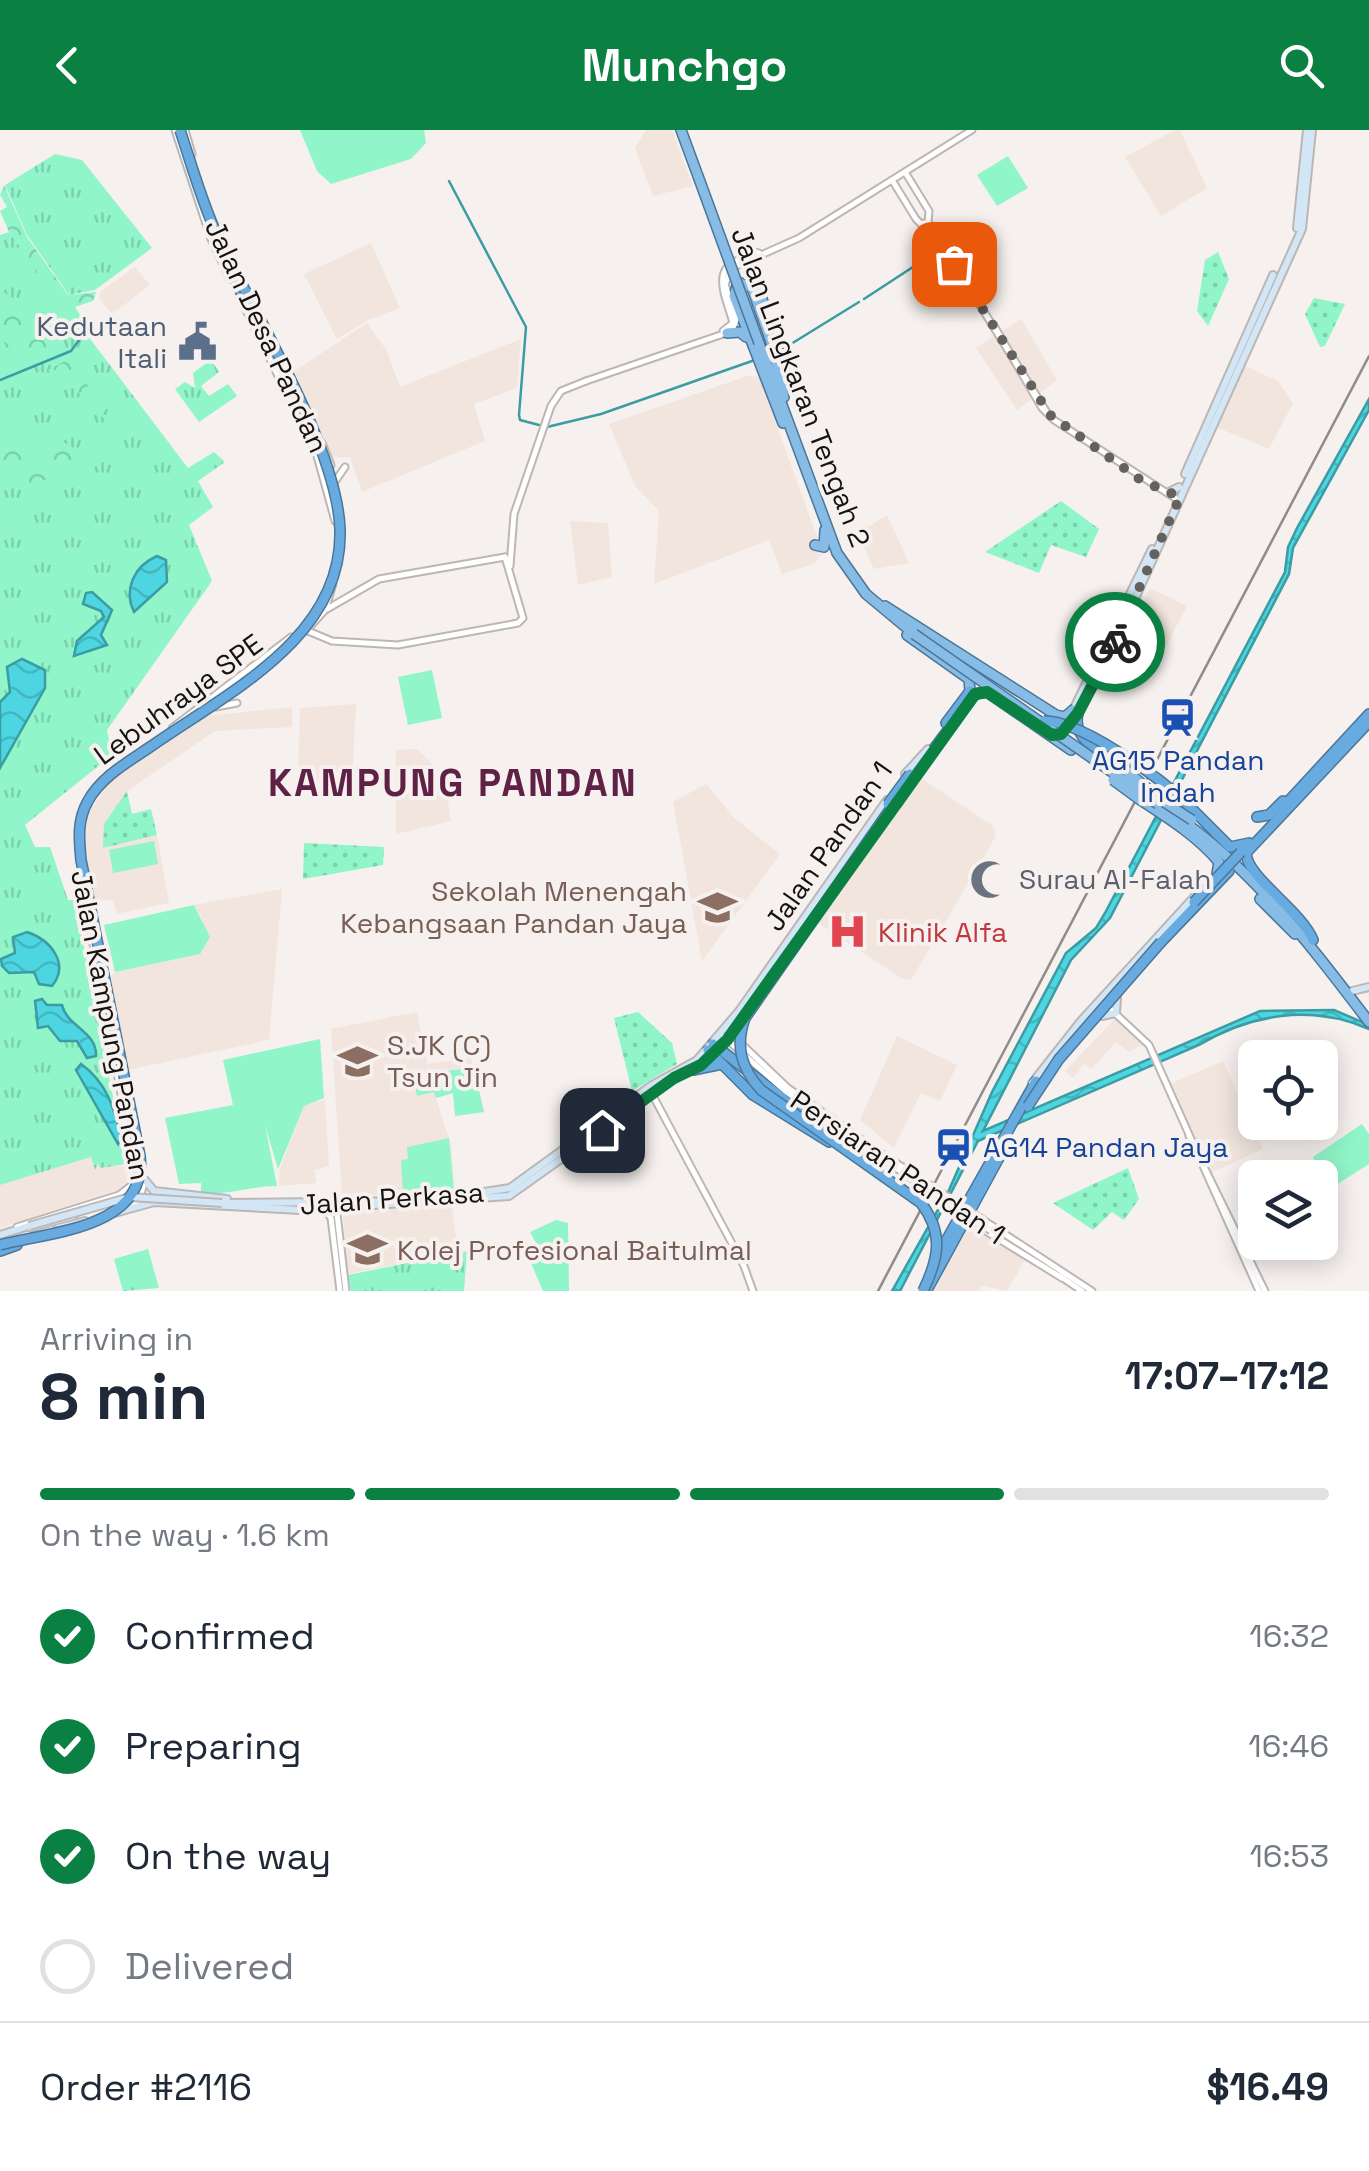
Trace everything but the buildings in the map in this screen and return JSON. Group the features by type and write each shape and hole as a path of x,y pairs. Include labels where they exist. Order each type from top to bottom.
{"highway":[{"name":"Lebuhraya SPE","path":"0,1241 115,1213 130,1200 141,1166 81,860 80,820 90,796 110,775 246,680 296,639 328,594 339,550 337,504 325,460 207,213 179,130"},
{"name":"Jalan Lingkaran Tengah 2","path":"684,130 825,526 855,581 886,611 1159,802 1172,818 1311,941 1369,1018"},
{"path":"755,273 762,252"},
{"path":"746,253 755,273 761,342"},
{"path":"741,281 752,288 761,342 733,292 741,281"},
{"path":"727,333 740,332 761,342"},
{"name":"Jalan Lingkaran Tengah 2","path":"761,342 840,550 886,611"},
{"path":"815,545 824,547 825,526"},
{"path":"886,611 968,657 1056,716 1076,711"},
{"path":"886,611 899,629 969,679 972,692"},
{"name":"Jalan Lingkaran Tengah 2","path":"916,632 1159,802 1197,820 1311,941 1369,1018"},
{"path":"968,657 981,678 972,692"},
{"path":"972,692 987,692 1172,818 1218,860 1224,875"},
{"name":"Jalan Pandan 1","path":"931,750 972,692"},
{"path":"1052,735 1064,733 1076,711"},
{"path":"1076,711 1077,733 1178,797"},
{"path":"921,1291 1014,1131 1032,1085 1160,940 1349,739 1369,711"},
{"path":"1044,722 1058,724 1124,757 1178,797 1197,820 1224,842 1246,849"},
{"path":"1258,817 1270,815 1349,739 1369,725"},
{"path":"921,1291 933,1255 927,1217 914,1200 751,1079 742,1060 741,1028 931,750"},
{"path":"1123,765 1159,802"},
{"path":"1294,800 1314,773"},
{"path":"1246,849 1252,870 1307,926 1311,941"},
{"path":"1195,903 1246,849"},
{"path":"1224,875 1245,884 1311,941"},
{"path":"921,1291 1025,1105 1058,1059 1160,940"},
{"path":"713,1049 733,1054 805,1123"},
{"path":"733,1054 749,1091 829,1139"},
{"path":"692,1070 733,1054"},
{"path":"749,1091 746,1083 756,1078"}],"main road":[{"path":"1076,711 1231,374 1241,360 1296,232 1310,130"},
{"path":"1231,374 1241,360"},
{"name":"Jalan Pandan 1","path":"726,1034 858,842 931,750"},
{"name":"Jalan Pandan 1","path":"726,1034 867,847 931,750"},
{"path":"858,842 867,847"},
{"path":"1032,1085 1099,999 1195,903"},
{"path":"1025,1105 1102,1016 1112,1010 1117,998 1195,903"},
{"path":"804,934 820,928"},
{"path":"1352,992 1369,987"},
{"path":"1108,990 1117,998"},
{"path":"1092,1007 1099,1008 1102,1016"},
{"path":"733,1054 741,1019"},
{"name":"Jalan Perkasa","path":"0,1241 10,1231 130,1197 336,1206 502,1198 692,1070 726,1034"},
{"name":"Jalan Perkasa","path":"130,1209 154,1202 322,1209 504,1190 536,1172 636,1096 713,1049"},
{"path":"144,1179 154,1190 244,1203"},
{"path":"504,1190 522,1188"},
{"path":"154,1190 146,1198 154,1202"},
{"name":"Jalan Kampung Pandan","path":"0,1241 33,1237 130,1209"}],"street":[{"name":"Jalan Desa Pandan","path":"179,130 250,308 332,471"},
{"name":"Jalan Desa Pandan","path":"179,130 210,239 317,456 336,524"},
{"path":"510,566 514,514 559,392 731,327 722,278 727,266 746,253 762,252 799,238 972,130"},
{"path":"905,172 926,205 928,222 1046,411 1109,459 1158,489 1176,495"},
{"path":"892,180 916,219 928,222"},
{"name":"Jalan Desa Pandan","path":"207,205 332,471"},
{"path":"586,381 727,333 737,322 725,280 746,253"},
{"path":"238,294 250,308 256,330"},
{"path":"317,456 332,471 327,478 336,524"},
{"path":"330,461 343,466 334,483"},
{"name":"Jalan Kampung Pandan","path":"0,1241 130,1188 136,1173 75,836 81,812 106,776 306,631 325,610 341,554 342,524 332,471"},
{"name":"Jalan Kampung Pandan","path":"130,1209 140,1199 144,1179 78,842 90,802 108,780 297,632 323,601 336,553 336,524"},
{"path":"306,631 332,641 400,645 518,622 522,618 505,556 514,547"},
{"name":"Jalan Kampung Pandan","path":"325,610 347,601 380,578 505,556"},
{"path":"332,589 347,601"},
{"path":"297,632 325,610"},
{"path":"203,709 227,705 219,696"},
{"path":"1099,999 1141,1034 1152,1052 1262,1291"},
{"name":"Persiaran Pandan 1","path":"726,1034 733,1054 1082,1291"},
{"path":"652,1094 660,1080"},
{"path":"636,1096 652,1094"},
{"path":"652,1094 744,1266 753,1291"},
{"path":"336,1206 343,1291"},
{"path":"322,1209 331,1218 343,1291"},
{"path":"962,1226 976,1225 1062,1278"},
{"path":"991,1228 1092,1291"}],"shaded area":[{"path":"646,130 672,130 693,186 653,196 635,148"},
{"path":"1180,130 1207,188 1161,216 1125,157"},
{"path":"371,243 400,308 368,320 337,339 304,274"},
{"path":"135,267 150,285 112,314 99,298 101,291"},
{"path":"1021,319 1057,380 1017,410 976,348"},
{"path":"367,323 387,351 400,387 521,339 517,388 474,404 485,441 362,492 350,457 333,457 293,372"},
{"path":"1243,365 1278,381 1293,403 1269,449 1216,427"},
{"path":"747,376 759,377 823,553 813,564 782,574 769,540 654,584 659,511 635,486 609,424"},
{"path":"887,515 909,563 874,569 858,533"},
{"path":"570,521 608,523 612,577 578,585"},
{"path":"1150,588 1187,606 1163,652 1155,648 1139,678 1113,665"},
{"path":"356,704 352,782 298,781 300,708"},
{"path":"292,707 292,727 215,731 127,791 105,823 103,848 157,835 169,903 117,914 112,899 94,902 81,843 86,817 113,777 205,716"},
{"path":"417,749 444,775 451,821 396,834 396,750"},
{"path":"922,779 994,827 996,836 911,980 903,979 818,923"},
{"name":"Sekolah Menengah Kebangsaan Pandan Jaya","path":"706,784 734,818 780,854 702,961 673,802"},
{"path":"282,889 269,1040 128,1070 109,979 115,972 200,954 202,919 194,905"},
{"path":"417,1012 427,1064 471,1058 476,1072 484,1112 455,1116 454,1093 436,1098 451,1145 454,1190 342,1197 331,1029"},
{"path":"1115,1019 1143,1044 1129,1052 1116,1042 1091,1069 1084,1064 1073,1078 1065,1071"},
{"path":"897,1036 957,1065 940,1101 921,1093 894,1148 860,1120"},
{"path":"1223,1061 1238,1094 1238,1140 1259,1140 1263,1149 1210,1173 1170,1084"},
{"path":"325,1100 329,1166 315,1170 316,1183 279,1186 280,1169 304,1105"},
{"path":"91,1157 108,1166 132,1165 127,1187 0,1228 0,1185"},
{"path":"452,1206 458,1252 347,1274 343,1212"},
{"path":"967,1227 975,1227 1025,1260 1007,1291 982,1286 979,1291 930,1291"}],"green space":[{"path":"300,130 424,130 426,143 411,159 331,184 317,171"},
{"path":"55,154 82,160 152,248 95,290 69,295 27,235 5,185"},
{"path":"1008,156 1028,188 997,206 977,175"},
{"path":"4,185 27,237 68,295 96,292 93,301 75,307 88,327 79,330 9,232 0,211 7,207 0,195"},
{"path":"9,232 188,468 214,452 225,462 198,481 213,507 189,525 212,581 107,730 112,755 25,825 35,847 50,847 68,900 75,900 126,1164 100,1168 98,1163 95,1170 91,1157 0,1185 0,235"},
{"path":"1218,252 1229,279 1208,326 1197,311 1205,260"},
{"path":"6,293 60,354 28,356 0,338 0,297"},
{"path":"1314,298 1345,304 1325,346 1320,347 1305,314"},
{"path":"67,360 126,432 122,437 79,393 48,370"},
{"path":"211,360 219,372 201,386 209,396 228,384 237,396 199,422 175,389 185,382 195,388 193,373"},
{"path":"0,425 44,447 66,443 98,466 3,491"},
{"path":"1061,501 1099,529 1086,557 1051,545 1039,573 985,552"},
{"path":"432,670 442,718 408,725 398,677"},
{"path":"127,791 132,814 151,809 157,835 103,848 104,824"},
{"path":"154,841 158,864 113,873 109,850"},
{"path":"304,843 384,847 383,865 303,879"},
{"path":"194,905 210,937 200,954 115,972 104,925"},
{"path":"638,1012 672,1043 677,1064 632,1091 614,1018"},
{"path":"320,1039 324,1098 304,1106 278,1169 265,1125 277,1186 211,1193 201,1192 201,1183 179,1184 165,1118 233,1105 223,1060"},
{"path":"473,1065 484,1112 455,1116 453,1093 436,1098 434,1092 417,1096 414,1081 432,1080 431,1073 462,1069 463,1073 470,1073"},
{"path":"1362,1124 1369,1134 1369,1164 1338,1184 1338,1160 1313,1157"},
{"path":"449,1138 454,1190 403,1193 401,1160 408,1159 407,1147"},
{"path":"1128,1168 1139,1199 1124,1220 1112,1212 1093,1230 1053,1203"},
{"path":"556,1220 568,1223 569,1291 543,1291 525,1249 536,1243 530,1232"},
{"path":"148,1249 159,1288 123,1291 114,1259"},
{"path":"467,1251 464,1291 351,1291 348,1275"}],"water":[{"path":"1369,399 1369,410 1293,548 1289,574 1110,918 1071,960 983,1131 1260,1011 1334,1010 1369,1025 1369,1029 1347,1021 1303,1015 1239,1026 978,1141 900,1291 892,1291 949,1190 992,1092 1066,953 1096,928 1105,913 1285,572 1288,547 1297,528"},
{"path":"157,556 166,560 167,582 134,612 130,587 142,566"},
{"path":"92,592 112,610 101,635 107,645 74,656 77,641 104,617 101,611 83,604 86,593"},
{"path":"22,659 45,670 45,688 0,768 0,702 10,692 7,667"},
{"path":"27,932 44,941 55,954 59,969 52,986 39,984 34,972 9,973 2,966 1,959 15,953 13,937"},
{"path":"42,999 47,1005 62,1005 92,1041 96,1056 87,1058 77,1041 60,1041 48,1026 38,1028 35,1001"},
{"path":"81,1064 108,1096 121,1138 118,1144 76,1070"}],"waterway":[{"path":"449,181 526,327 519,415 520,420 539,425"},
{"path":"864,299 942,248"},
{"path":"778,352 859,302"},
{"path":"0,380 71,351 85,332"},
{"path":"547,427 601,414 752,361"}],"tram line":[{"path":"878,1291 1369,356"}],"way so far":[{"path":"954,264 1054,420 1142,481 1180,497 1115,642"}],"place":[{"name":"Kedutaan Itali","path":"197,342"},
{"name":"AG15 Pandan Indah","path":"1178,717"},
{"name":"Surau Al-Falah","path":"989,879"},
{"name":"Sekolah Menengah Kebangsaan Pandan Jaya","path":"717,907"},
{"name":"Klinik Alfa","path":"848,932"},
{"name":"S.JK (C) Tsun Jin","path":"357,1061"},
{"name":"AG14 Pandan Jaya","path":"953,1147"},
{"name":"Kolej Profesional Baitulmal","path":"367,1250"}],"district":[{"name":"KAMPUNG PANDAN","path":"453,783"}],"route":[{"path":"602,1130 674,1078 701,1065 727,1040 975,694 987,692 1052,735 1061,734 1078,713 1115,642"}]}
